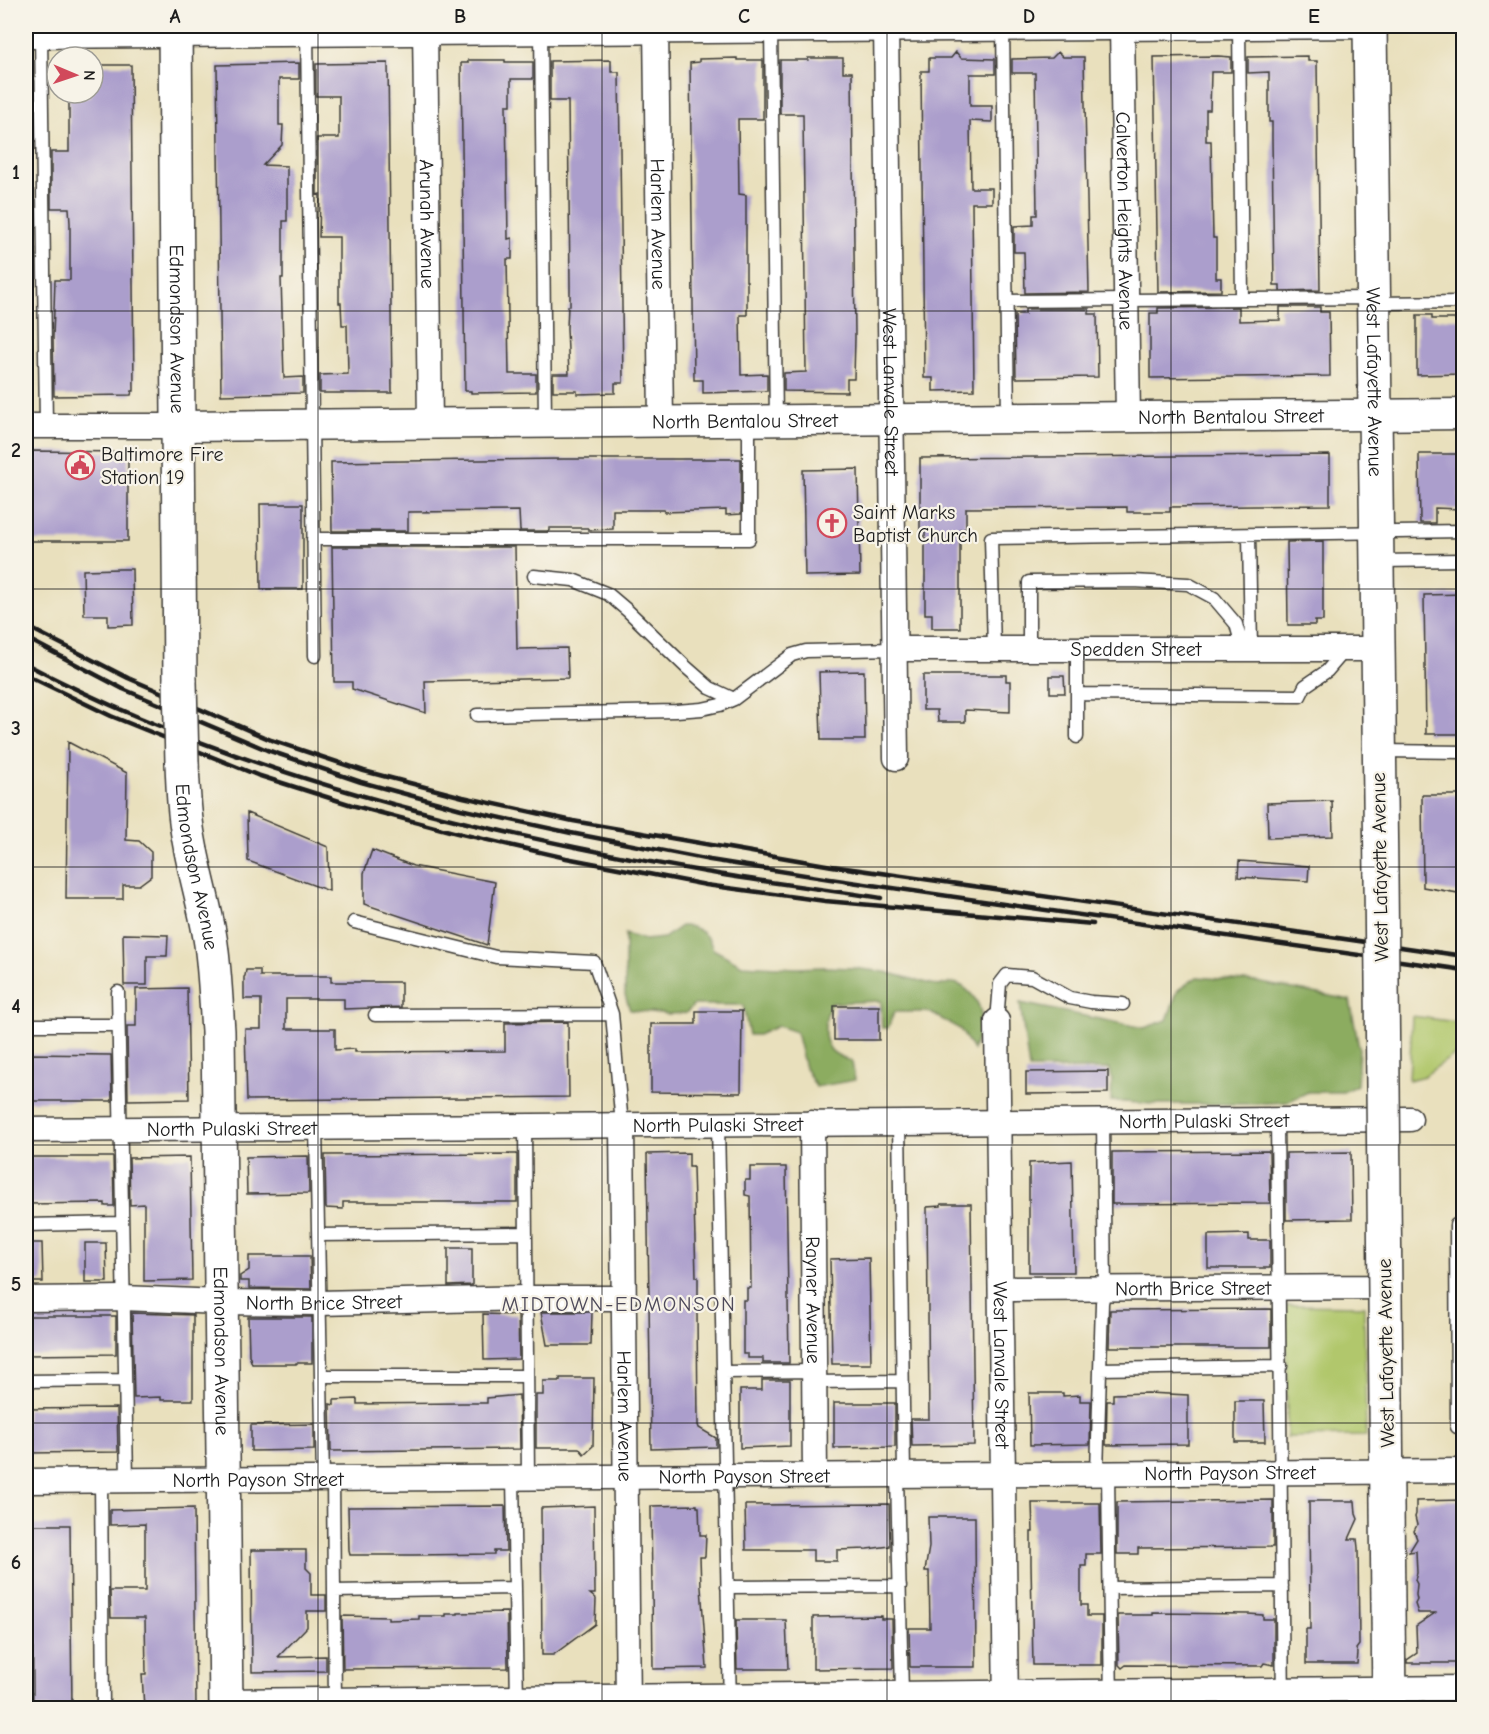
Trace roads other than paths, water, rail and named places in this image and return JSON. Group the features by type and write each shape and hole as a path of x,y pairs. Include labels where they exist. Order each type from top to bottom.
{"main road":[{"name":"West Lafayette Avenue","path":"1370,26 1377,547 1362,649 1379,752 1389,1699"},
{"name":"Edmondson Avenue","path":"175,30 182,763 187,831 206,915 215,977 218,1031 226,1705"}],"street":[{"name":"Calverton Heights Avenue","path":"1122,26 1128,417"},
{"path":"36,33 175,30 1378,26"},
{"name":"Harlem Avenue","path":"656,28 661,422"},
{"name":"West Lanvale Street","path":"886,28 896,758"},
{"name":"Arunah Avenue","path":"425,29 430,424"},
{"name":"North Bentalou Street","path":"36,426 1464,414"},
{"name":"Spedden Street","path":"894,649 1362,649"},
{"name":"West Lanvale Street","path":"997,1021 1006,1701"},
{"name":"West Lafayette Avenue","path":"1383,1119 1385,1287"},
{"name":"North Pulaski Street","path":"26,1130 1410,1119"},
{"name":"Rayner Avenue","path":"812,1123 815,1475"},
{"name":"Harlem Avenue","path":"621,1125 628,1702"},
{"name":"North Brice Street","path":"1001,1289 1385,1287"},
{"name":"North Brice Street","path":"26,1299 123,1298 319,1303 623,1298"},
{"name":"North Payson Street","path":"26,1481 1464,1471"},
{"path":"226,1705 909,1699 1006,1701 1389,1699 1464,1688"}],"lane":[{"path":"1239,26 1242,299"},
{"path":"1003,27 1008,418"},
{"path":"314,539 749,538 762,420 771,28"},
{"path":"541,29 545,423"},
{"path":"307,30 315,656"},
{"path":"36,33 36,426"},
{"path":"1007,301 1242,299 1464,302"},
{"path":"1377,547 1464,531"},
{"path":"1246,649 1249,535"},
{"path":"994,649 991,538 1249,535 1377,547 1464,560"},
{"path":"534,576 573,580 608,594 710,688 734,699"},
{"path":"1029,649 1029,582 1133,581 1188,584 1214,598 1236,624 1246,649"},
{"path":"477,715 702,709 734,699 792,655 806,651 894,649"},
{"path":"1077,649 1077,737"},
{"path":"1077,694 1300,696 1305,687 1362,649"},
{"path":"1379,752 1464,752"},
{"path":"354,922 496,957 594,962 612,1014 621,1125"},
{"path":"997,1021 1000,984 1007,975 1032,977 1070,998 1123,1004"},
{"path":"118,992 127,1480"},
{"path":"375,1015 612,1014"},
{"path":"26,1025 118,1025"},
{"path":"1277,1120 1283,1699"},
{"path":"1103,1121 1105,1289 1102,1303 1100,1369 1110,1588 1111,1700"},
{"path":"899,1122 902,1381 900,1587 909,1699"},
{"path":"718,1124 730,1702"},
{"path":"517,1703 515,1588 527,1376 525,1126"},
{"path":"316,1128 321,1376 334,1591 335,1704"},
{"path":"26,1225 122,1223"},
{"path":"1457,1427 1460,1292 1456,1225 1464,1225"},
{"path":"318,1235 526,1233"},
{"path":"1100,1369 1281,1366"},
{"path":"723,1372 902,1381"},
{"path":"321,1376 527,1376"},
{"path":"26,1381 125,1380"},
{"path":"101,1481 104,1708"},
{"path":"1110,1588 1282,1586"},
{"path":"727,1587 900,1587"},
{"path":"334,1591 515,1588"}],"railway":[{"path":"26,626 128,678 271,740 364,771 463,797 573,821 832,866 1464,956"},
{"path":"26,638 123,689 267,750 361,782 461,809 710,860 1464,970"},
{"path":"26,664 106,703 188,738 272,768 357,794 531,838 618,856 728,876 881,898"},
{"path":"26,675 111,716 257,775 355,806 457,833 566,858 706,885 825,901 1093,924"}],"place":[{"name":"Baltimore Fire Station 19","path":"80,465"},
{"name":"Saint Marks Baptist Church","path":"832,523"}],"district":[{"name":"MIDTOWN-EDMONSON","path":"619,1304"}]}
